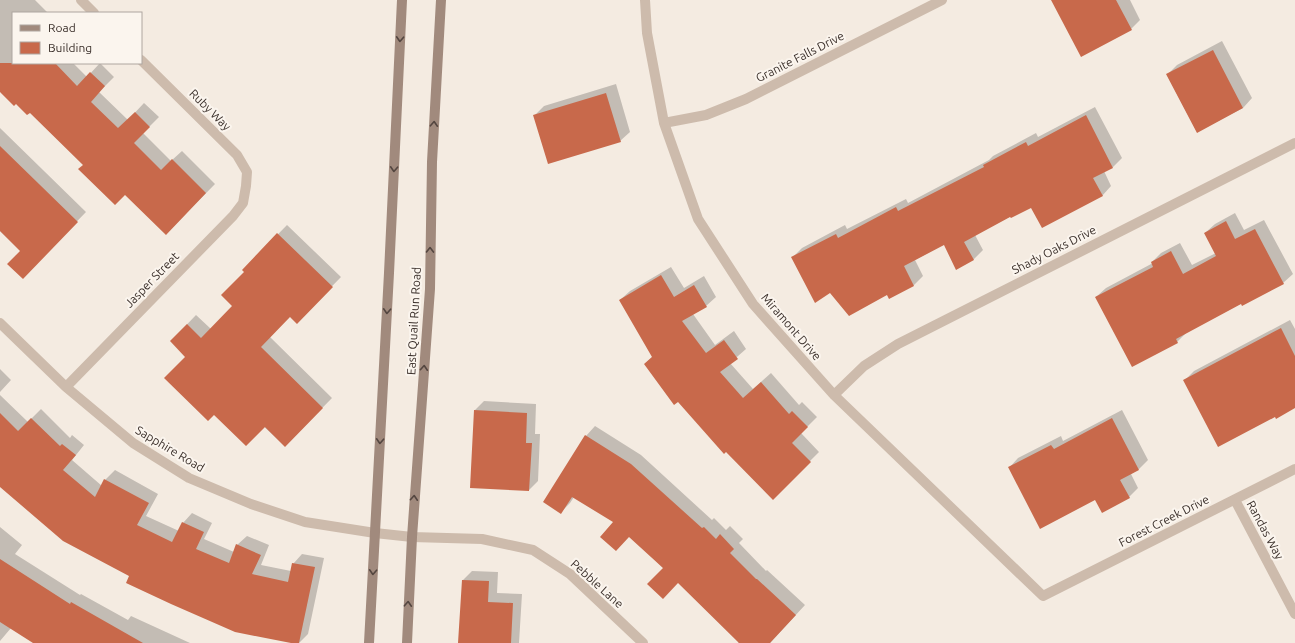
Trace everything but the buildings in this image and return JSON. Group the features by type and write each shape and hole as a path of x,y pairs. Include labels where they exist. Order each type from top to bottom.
{"street":[{"path":"81,0 93,12"},
{"path":"369,643 402,0"},
{"name":"East Quail Run Road","path":"406,643 430,289 432,162 441,0"},
{"name":"Miramont Drive","path":"644,0 647,32 664,123 698,219 753,304 834,395 1043,596"},
{"name":"Granite Falls Drive","path":"664,123 706,115 746,99 942,0"},
{"name":"Ruby Way","path":"142,61 237,155 247,172 246,186"},
{"name":"Shady Oaks Drive","path":"834,395 864,366 898,344 1295,143"},
{"name":"Jasper Street","path":"66,387 233,216 243,203 246,186"},
{"name":"Sapphire Road","path":"0,323 66,387 133,443 188,478 251,504 305,522 412,537"},
{"name":"Forest Creek Drive","path":"1043,596 1295,469"},
{"name":"Randas Way","path":"1235,500 1295,614"},
{"name":"Pebble Lane","path":"412,537 482,539 534,550 570,574 643,643"}]}
